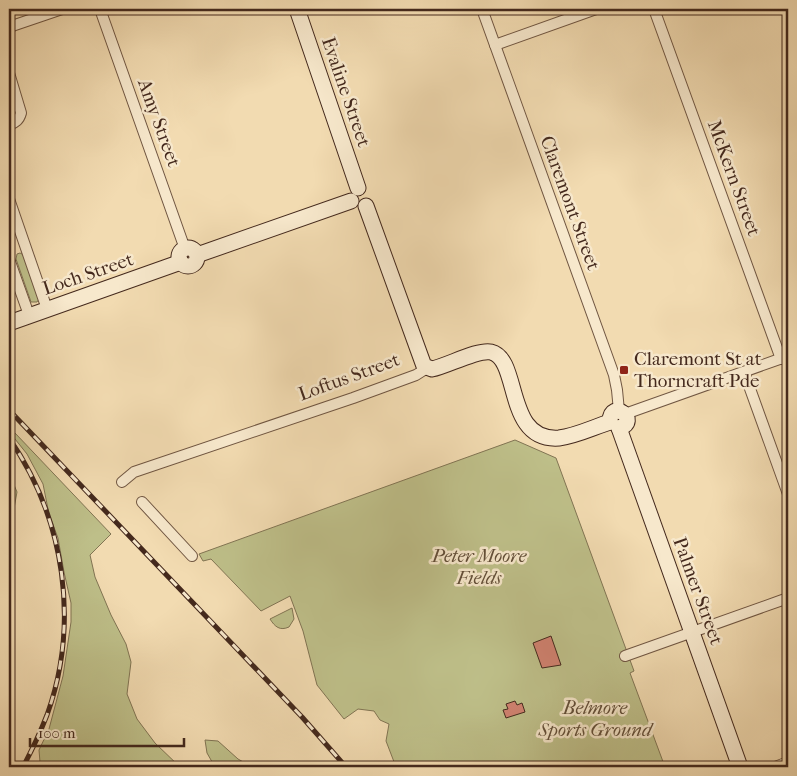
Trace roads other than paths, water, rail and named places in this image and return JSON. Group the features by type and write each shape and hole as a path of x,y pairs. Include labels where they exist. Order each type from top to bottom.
{"street":[{"path":"10,27 62,9"},
{"name":"Amy Street","path":"100,9 188,255"},
{"name":"Evaline Street","path":"296,9 358,188"},
{"name":"Claremont Street","path":"482,9 614,375 617,390 618,419"},
{"path":"495,46 596,9"},
{"name":"McKern Street","path":"654,9 785,358"},
{"path":"9,73 22,112 20,119 9,125"},
{"path":"358,188 365,189 370,194 370,200 366,206 357,207 351,201 351,194 358,188"},
{"path":"9,199 47,309"},
{"name":"Loch Street","path":"9,323 188,255 351,201"},
{"path":"366,206 422,363 428,368"},
{"path":"9,259 29,316"},
{"name":"Loftus Street","path":"122,482 134,472 353,398 416,375 428,368 439,368 480,353 496,354 505,367 524,421 533,430 546,436 562,438 618,419"},
{"path":"618,419 785,358"},
{"path":"744,372 788,494"},
{"name":"Palmer Street","path":"618,419 740,767"},
{"path":"142,502 192,556"},
{"path":"626,656 788,598"},
{"path":"775,767 788,762"}],"railway":[{"path":"9,410 302,717 346,767"},
{"path":"9,438 28,469 43,503 54,537 61,572 64,608 63,644 57,680 47,715 23,767"}],"place":[{"name":"Claremont St at Thorncraft Pde","path":"624,370"}],"park label":[{"name":"Peter Moore Fields","path":"479,567"},
{"name":"Belmore Sports Ground","path":"595,719"}]}
